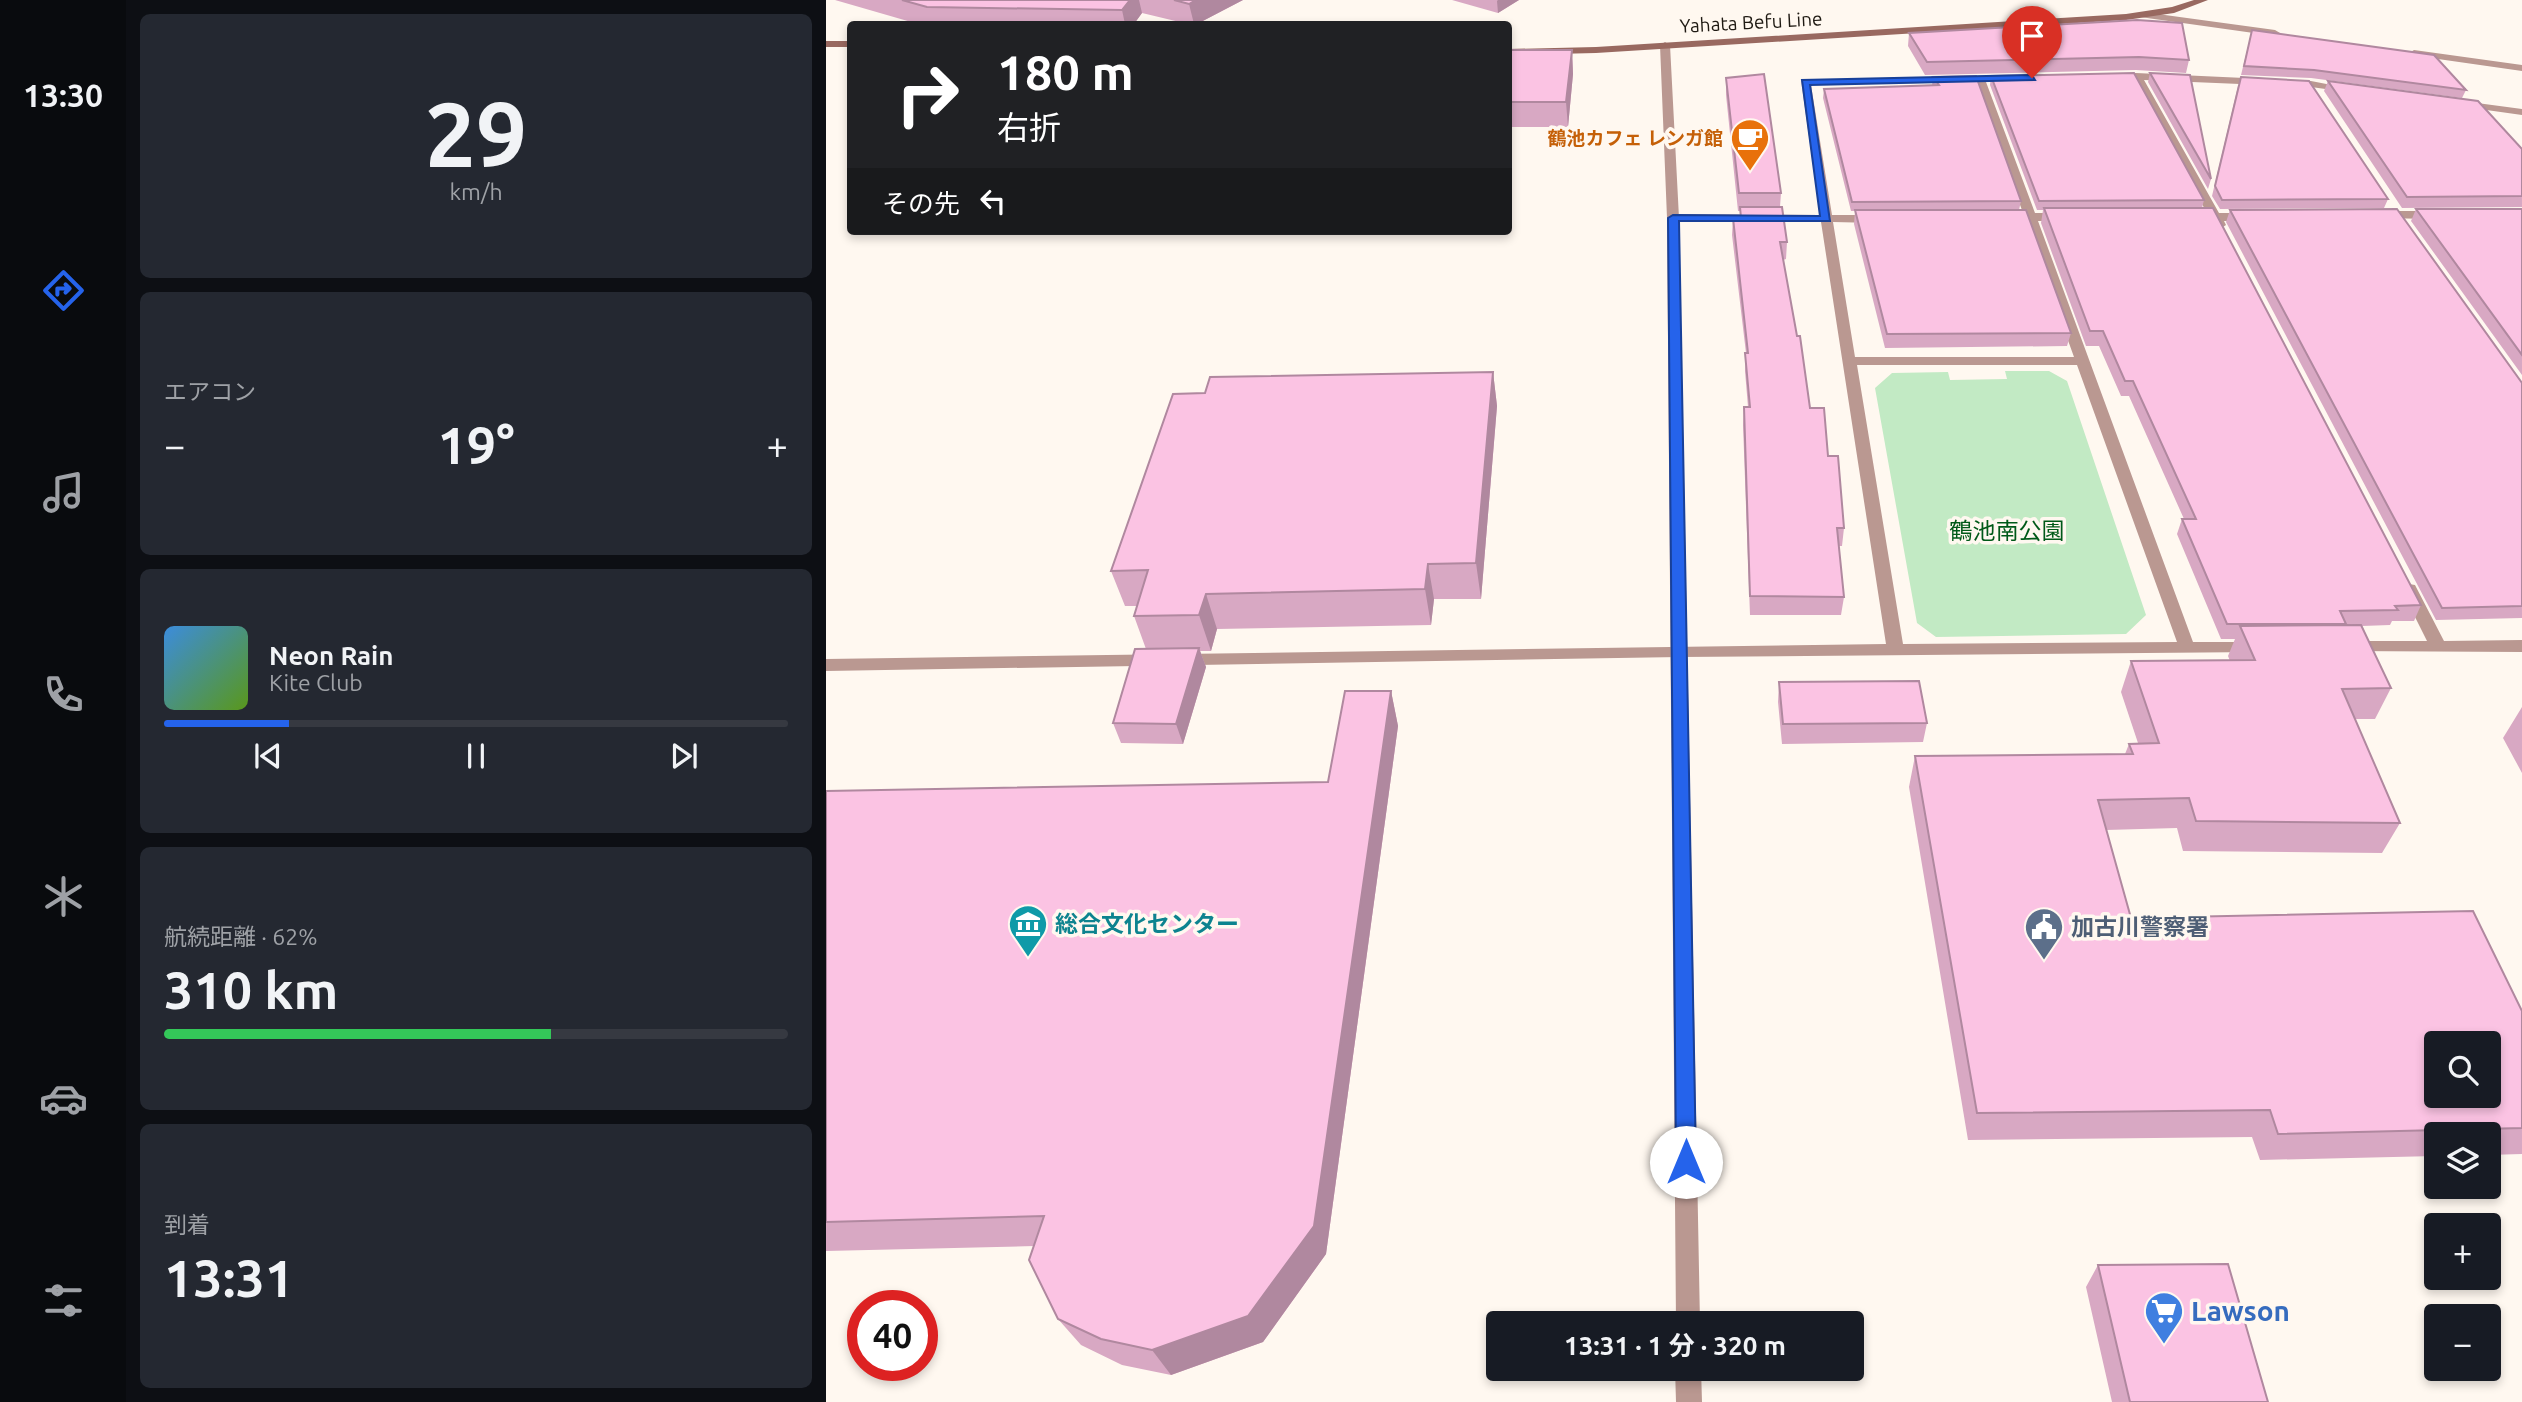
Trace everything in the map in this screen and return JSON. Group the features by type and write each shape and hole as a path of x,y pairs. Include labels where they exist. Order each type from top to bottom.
{"main road":[{"name":"Yahata Befu Line","path":"1512,51 1665,45 2143,15 2174,10 2203,0"},
{"path":"826,44 847,44"}],"street":[{"path":"2143,15 2284,34"},
{"path":"1665,45 1673,218 1688,1311"},
{"path":"2405,52 2522,68"},
{"path":"2097,76 2136,76 2364,91"},
{"path":"2136,76 2228,241"},
{"path":"1895,649 1805,82 2032,78"},
{"path":"1980,79 2188,648"},
{"path":"2443,102 2522,113"},
{"path":"2371,215 2453,215"},
{"path":"2176,217 2267,216"},
{"path":"1990,218 2084,217"},
{"path":"1673,218 1895,218"},
{"path":"1849,361 2084,360"},
{"path":"2400,573 2439,647"},
{"path":"2327,647 2522,646"},
{"path":"826,665 1680,650 2271,648"},
{"path":"1688,1381 1689,1402"}],"green space":[{"name":"鶴池南公園","path":"2005,371 2049,371 2067,381 2146,615 2126,634 1936,637 1917,623 1875,388 1892,373 1948,372 1950,380 2007,379"}],"building":[{"path":"902,0 1130,0 1122,10 927,7"},
{"path":"1174,0 1196,0 1189,4"},
{"path":"2137,20 2182,23 2189,60 2139,57 1927,62 1909,33"},
{"path":"2252,30 2434,55 2466,90 2314,70 2244,66"},
{"path":"1512,50 1572,50 1566,102 1512,102"},
{"path":"2134,73 2204,200 2039,201 1991,76"},
{"path":"2150,73 2190,75 2211,179"},
{"path":"1764,74 1781,193 1739,193 1726,78"},
{"path":"1976,76 2021,201 1852,202 1824,89 1939,85 1933,77"},
{"path":"2241,77 2309,81 2388,199 2222,200 2215,186"},
{"path":"2328,81 2478,101 2522,149 2522,196 2407,197"},
{"path":"1740,207 1782,207 1787,242 1780,242 1797,336 1800,336 1810,408 1824,408 1828,456 1838,456 1844,528 1837,528 1844,597 1750,596 1744,407 1750,407 1745,353 1748,353 1733,218 1741,218"},
{"path":"2044,208 2213,208 2421,605 2395,606 2398,610 2340,611 2346,624 2227,624 2182,519 2196,519 2133,381 2125,381 2103,331 2090,331"},
{"path":"2397,209 2522,383 2522,606 2442,608 2230,210"},
{"path":"2416,209 2522,209 2522,355"},
{"path":"1855,210 2026,210 2071,333 1887,334"},
{"path":"1493,372 1476,563 1428,564 1425,589 1206,594 1199,615 1134,616 1148,570 1111,571 1173,394 1205,393 1210,377"},
{"path":"2361,625 2391,688 2342,689 2400,823 2196,821 2189,798 2098,800 2131,918 2473,911 2522,1011 2522,1128 2501,1129 2501,1122 2424,1122 2424,1130 2278,1134 2270,1110 1977,1113 1915,756 2133,754 2129,744 2159,743 2131,661 2255,660 2240,626"},
{"path":"1199,648 1176,724 1113,723 1135,649"},
{"path":"1919,681 1927,723 1783,724 1779,682"},
{"path":"1345,691 1391,691 1314,1226 1248,1316 1152,1350 1101,1339 1058,1319 1029,1260 1044,1216 826,1222 826,791 1328,782"},
{"name":"Lawson","path":"2228,1264 2268,1402 2130,1402 2098,1265"}],"place":[{"name":"鶴池カフェ レンガ館","path":"1750,172"},
{"name":"総合文化センター","path":"1028,958"},
{"name":"加古川警察署","path":"2044,961"},
{"name":"Lawson","path":"2164,1345"}],"route":[{"path":"1686,1162 1673,218 1826,219 1805,82 2032,78"}]}
